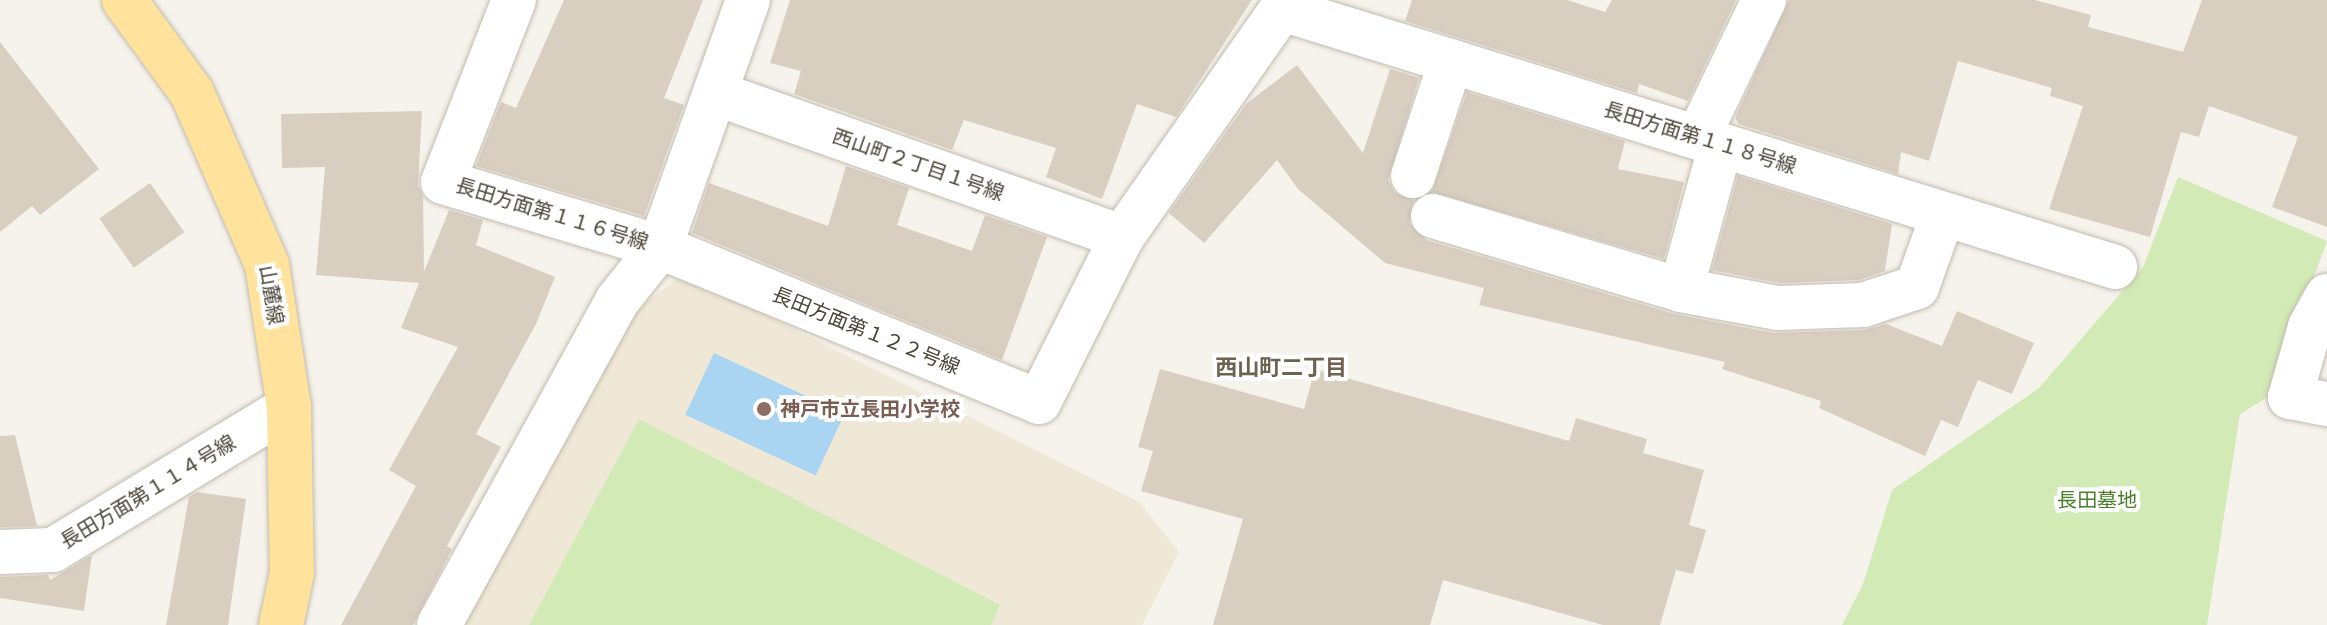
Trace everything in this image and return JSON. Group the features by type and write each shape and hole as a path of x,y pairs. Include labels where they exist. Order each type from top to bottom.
{"main road":[{"name":"山麓線","path":"124,0 192,93 267,265 289,407 292,573 281,625"}],"street":[{"name":"長田方面第１１６号線","path":"514,0 443,182 660,247"},
{"path":"439,625 617,301 660,247 748,0"},
{"path":"1681,290 1707,150 1764,0"},
{"name":"長田方面第１１８号線","path":"1286,5 1707,150 2115,267"},
{"name":"長田方面第１２２号線","path":"660,247 1039,402 1122,237 1286,5"},
{"path":"1413,176 1451,61"},
{"name":"西山町２丁目１号線","path":"715,93 1122,237"},
{"path":"1433,216 1681,290 1778,308 1863,305 1917,287 1937,231"},
{"path":"2327,296 2310,327 2290,397 2327,404"},
{"name":"長田方面第１１４号線","path":"0,552 53,550 289,407"}],"shaded area":[{"name":"神戸市立長田小学校","path":"684,274 1139,502 1179,552 1142,625 456,625 628,315"}],"green space":[{"name":"長田墓地","path":"2178,177 2327,241 2271,395 2240,414 2207,625 1842,625 1863,584 1892,490 2039,388 2143,267"},
{"path":"639,419 1000,605 991,625 529,625"}],"water":[{"path":"714,353 845,414 816,475 685,415"}],"building":[{"path":"564,0 703,0 664,98 684,105 644,216 476,166 501,102 516,108"},
{"path":"790,0 1252,0 1176,117 1137,104 1102,199 1046,177 1056,148 964,120 952,150 794,94 801,71 770,63"},
{"path":"1412,0 1567,0 1605,12 1612,0 1736,0 1688,101 1639,84 1637,93 1405,21"},
{"path":"1789,0 2035,0 2091,15 2088,27 2183,52 2202,0 2327,0 2327,227 2272,207 2298,137 2209,106 2199,137 2181,132 2150,237 2049,209 2083,106 2050,96 2052,88 1958,61 1929,161 1901,152 1898,174 1739,124 1735,118"},
{"path":"0,42 99,169 40,215 32,206 0,232"},
{"path":"1297,65 1363,153 1390,69 1419,78 1388,180 1395,193 1414,200 1409,223 1426,240 1674,314 1773,333 1864,330 1886,324 1942,346 1957,311 2034,343 2012,394 1978,380 1958,427 1941,420 1925,456 1819,408 1821,401 1722,369 1725,362 1479,305 1484,288 1385,263 1298,189 1277,160 1204,243 1169,213 1246,104"},
{"path":"1467,92 1625,141 1618,169 1684,182 1664,259 1432,192"},
{"path":"422,111 418,186 423,196 424,272 449,210 483,220 476,245 555,277 536,324 476,434 501,447 447,546 452,549 413,625 341,625 416,486 389,470 458,347 401,328 419,283 316,275 325,167 282,168 281,114"},
{"path":"846,166 909,188 897,225 972,251 985,215 1047,237 1002,360 692,233 709,183 828,226"},
{"path":"1738,176 1892,224 1885,271 1859,280 1780,283 1712,270"},
{"path":"150,183 184,232 134,268 99,219"},
{"path":"1160,369 1304,409 1315,369 1569,441 1576,418 1647,439 1643,453 1704,470 1689,525 1706,530 1693,574 1676,570 1660,625 1603,625 1443,580 1430,625 1213,625 1243,519 1141,491 1153,451 1138,447"},
{"path":"15,435 37,526 0,527 0,436"},
{"path":"197,492 246,499 228,625 166,625 189,497"},
{"path":"92,555 84,611 0,598 0,577 48,575 50,580"}],"place":[{"name":"神戸市立長田小学校","path":"764,409"}],"district":[{"name":"西山町二丁目","path":"1281,368"}]}
